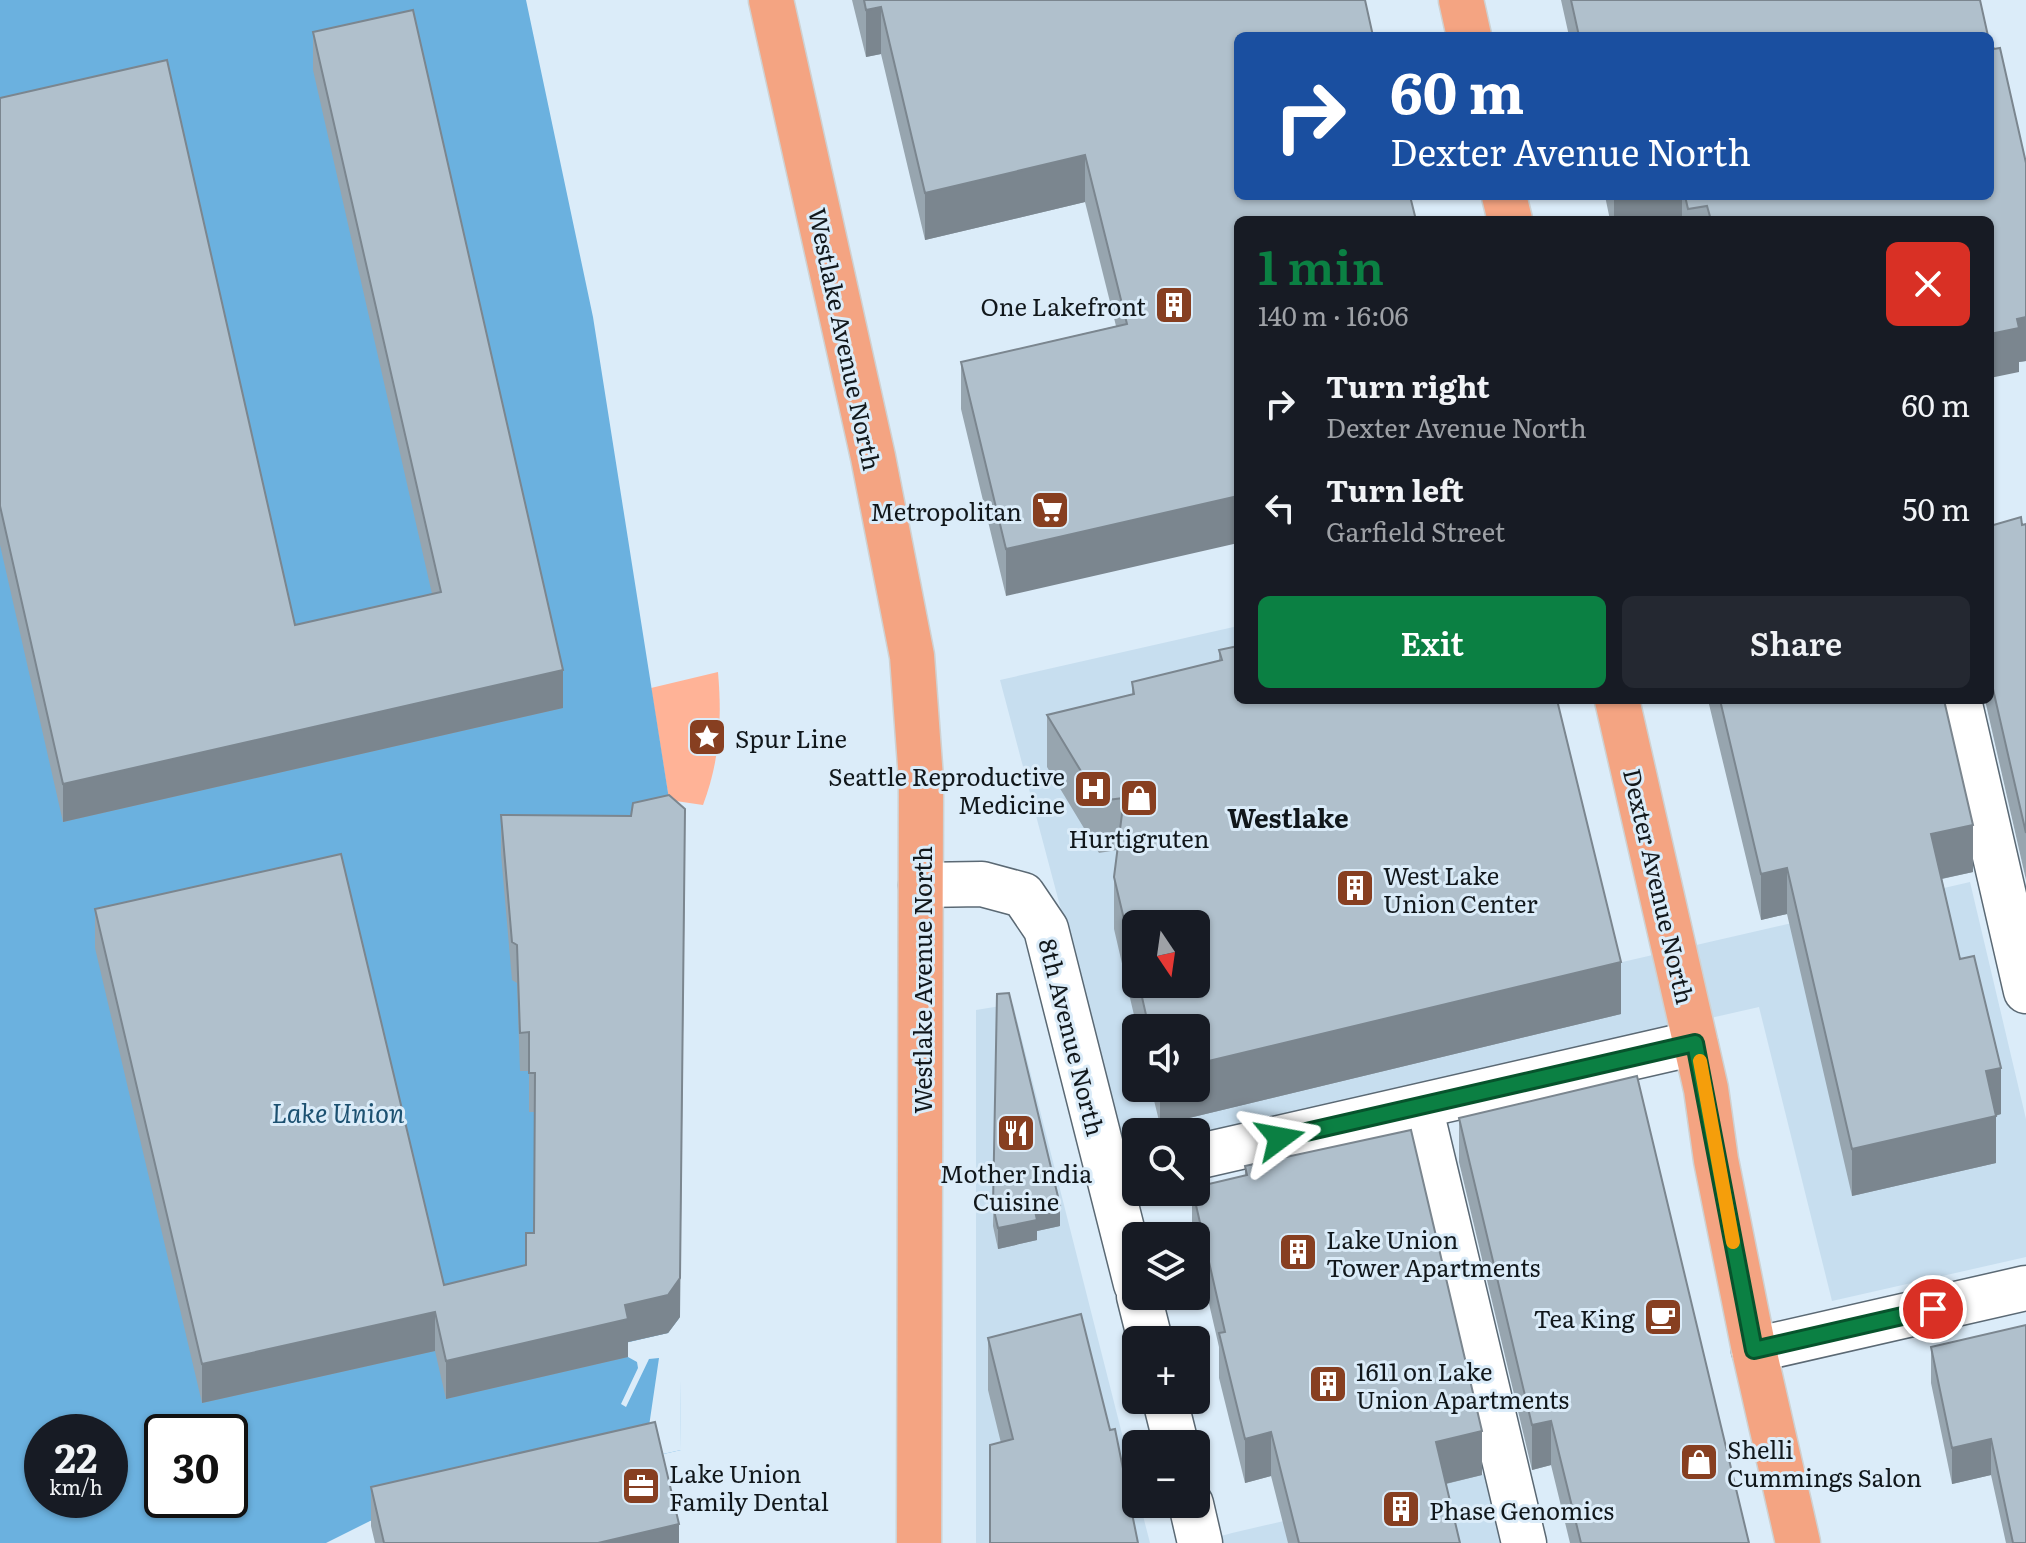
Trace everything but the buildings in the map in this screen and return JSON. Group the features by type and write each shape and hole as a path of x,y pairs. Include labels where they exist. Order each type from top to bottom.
{"main road":[{"name":"Westlake Avenue North","path":"771,0 873,457 912,656 921,779 919,1543"},
{"path":"1461,0 1468,32"},
{"name":"Dexter Avenue North","path":"1618,704 1695,1043 1754,1350 1798,1543"}],"street":[{"path":"1960,704 2026,991"},
{"name":"8th Avenue North","path":"921,885 982,884 1023,895 1046,929 1122,1171"},
{"path":"1210,1154 1695,1043"},
{"path":"1420,1106 1524,1543"},
{"path":"1754,1350 2026,1288"},
{"path":"1194,1518 1200,1543"}],"shaded area":[{"path":"1234,627 1234,704 1244,704 1618,963 1970,882 2026,1119 2026,1257 1832,1301 1759,1007 1210,1132 1210,1118 1122,1118 1122,1140 1000,680"},
{"path":"718,672 718,739 713,772 703,805 669,800 651,688"},
{"path":"1013,1004 1122,1434 1122,1518 1144,1518 1150,1543 976,1543 976,1010"},
{"path":"1489,1473 1505,1543 1196,1543 1232,1533"}],"water":[{"name":"Lake Union","path":"0,0 526,0 593,317 672,818 681,1450 370,1521 326,1543 0,1543"}],"pier":[{"path":"680,1317 681,1450 654,1456 648,1433 659,1358 649,1359 626,1407 621,1404 638,1368 637,1362 628,1357 625,1343 668,1333"}],"slow traffic":[{"path":"1700,1061 1733,1242"}],"place":[{"name":"One Lakefront","path":"1174,305"},
{"name":"Metropolitan","path":"1050,510"},
{"name":"Spur Line","path":"707,737"},
{"name":"Seattle Reproductive Medicine","path":"1093,789"},
{"name":"Hurtigruten","path":"1139,798"},
{"name":"West Lake Union Center","path":"1355,888"},
{"name":"Mother India Cuisine","path":"1016,1133"},
{"name":"Lake Union Tower Apartments","path":"1298,1252"},
{"name":"Tea King","path":"1663,1317"},
{"name":"1611 on Lake Union Apartments","path":"1328,1384"},
{"name":"Shelli Cummings Salon","path":"1699,1462"},
{"name":"Lake Union Family Dental","path":"641,1486"},
{"name":"Phase Genomics","path":"1401,1509"}],"district":[{"name":"Westlake","path":"1288,816"}],"route":[{"path":"1280,1138 1695,1043 1754,1350 1933,1309"}]}
